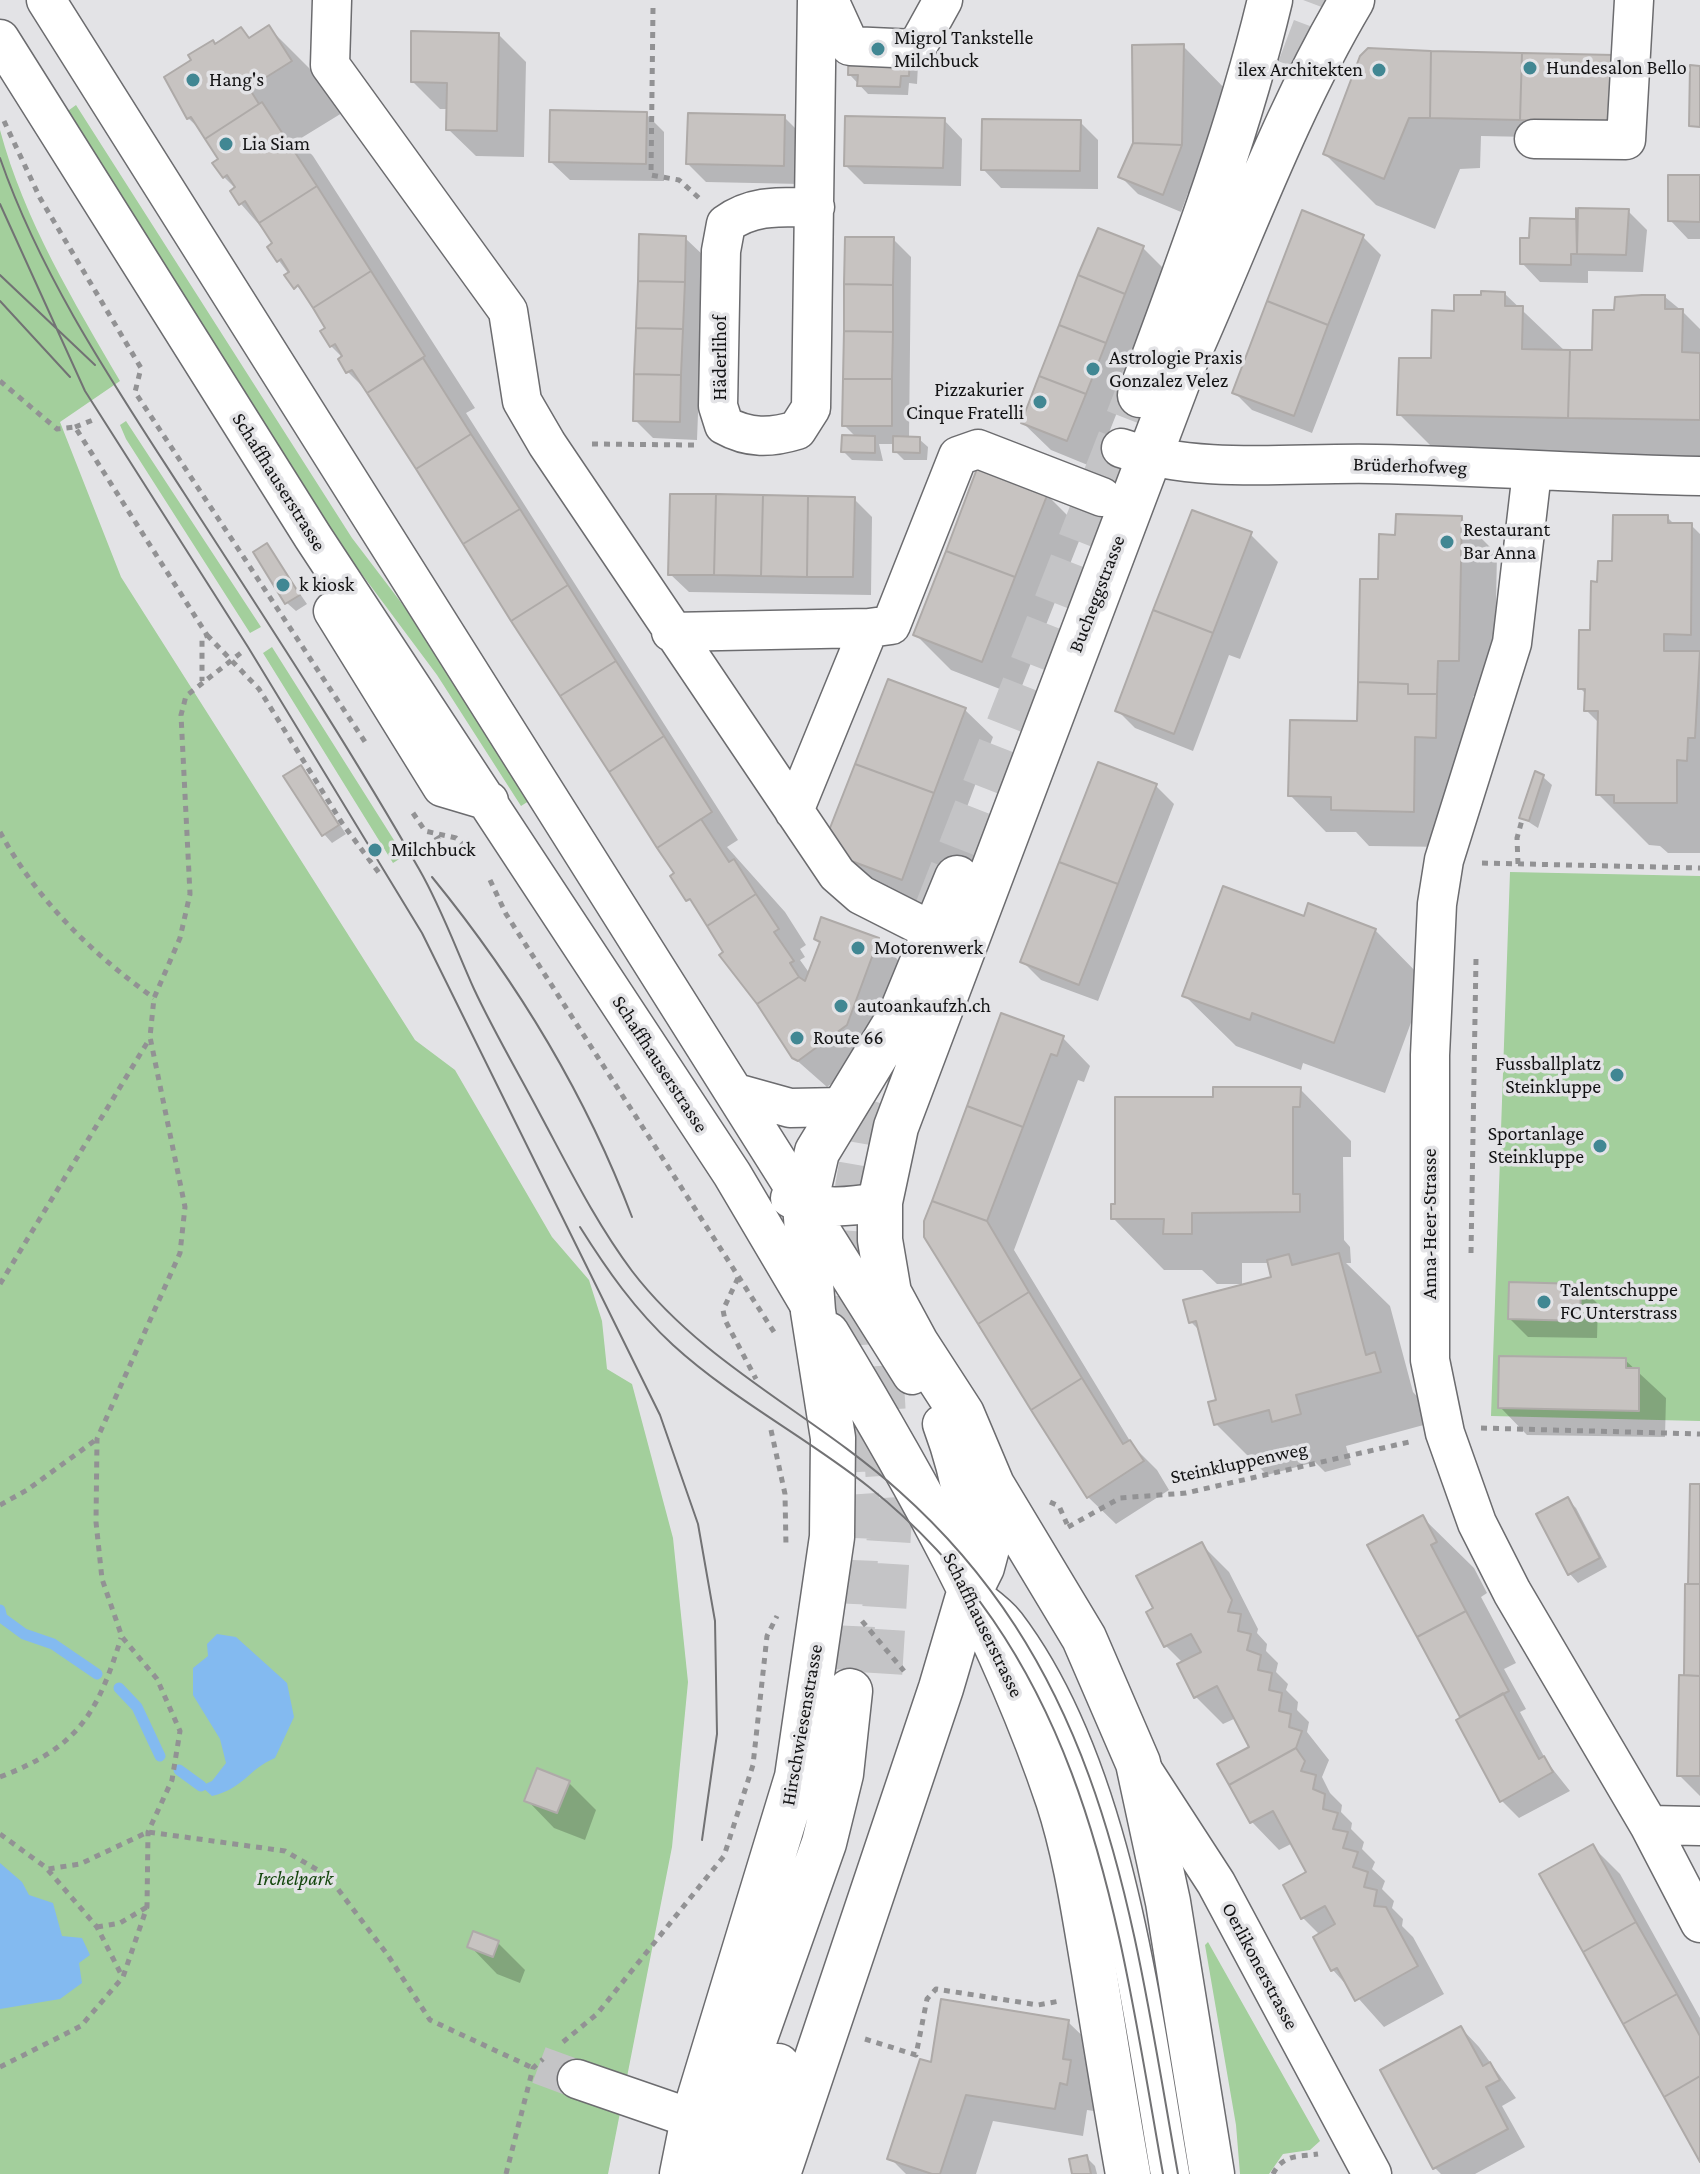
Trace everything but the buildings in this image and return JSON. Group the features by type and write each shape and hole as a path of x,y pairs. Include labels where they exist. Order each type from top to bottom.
{"main road":[{"name":"Bucheggstrasse","path":"880,1202 896,1127 1135,452 1192,256 1257,54 1270,0"},
{"name":"Bucheggstrasse","path":"813,1311 805,1204 817,1152 901,1014 936,933 1102,497 1135,452 1187,357 1299,94 1352,0"},
{"path":"880,1202 880,1240 889,1293 916,1343 962,1414 992,1485 1084,1638 1138,1763 1168,1902 1212,2174"},
{"name":"Schaffhauserstrasse","path":"813,1311 874,1412 969,1593 1014,1686 1062,1815 1082,1894 1128,2174"},
{"name":"Hirschwiesenstrasse","path":"682,2174 693,2119 797,1777 832,1537 833,1438 813,1311"},
{"path":"778,2174 941,1688 969,1593 982,1567 993,1526 992,1485"},
{"path":"707,2174 824,1843 841,1774 881,1687"},
{"path":"743,2174 850,1850 868,1776 881,1687"}],"street":[{"path":"46,0 942,1424 992,1485"},
{"path":"332,0 330,65 508,311 522,401 547,444 837,874 861,895 936,933"},
{"name":"Häderlihof","path":"726,224 721,251 718,406 724,425 740,434 773,437 797,430 811,408 817,0"},
{"path":"829,0 850,46 916,49 943,0"},
{"path":"1534,139 1626,140 1634,0"},
{"name":"Schaffhauserstrasse","path":"0,39 313,537 732,1174 813,1311"},
{"path":"726,224 739,214 764,207 815,207"},
{"path":"671,632 891,625 958,456 978,449 1102,497"},
{"name":"Brüderhofweg","path":"1135,452 1263,466 1289,462 1403,464 1532,472 1700,476"},
{"name":"Anna-Heer-Strasse","path":"1532,472 1512,643 1444,860 1437,904 1431,1040 1430,1360 1445,1433 1477,1523 1505,1578 1649,1825 1700,1923"},
{"path":"794,811 869,628"},
{"path":"736,1093 790,1108 843,1107"},
{"path":"732,1174 805,1204 845,1208 880,1202"},
{"path":"942,1424 960,1471 966,1501 969,1593 1005,1623 1033,1668 1085,1781 1118,1888 1170,2174"},
{"name":"Oerlikonerstrasse","path":"1138,1763 1216,1883 1372,2174"},
{"path":"1649,1825 1700,1826"},
{"path":"577,2079 693,2119"}],"path":[{"path":"653,8 651,175 679,180 726,224"},
{"path":"7,129 40,198 141,368 135,392 374,755"},
{"path":"0,381 57,429 75,427 93,420"},
{"path":"547,444 700,445 724,425"},
{"path":"75,427 207,635 259,689 342,823 382,877"},
{"path":"202,682 202,637 207,635"},
{"path":"0,2067 81,2026 123,1977 147,1907 148,1832 172,1780 180,1731 157,1679 122,1637 102,1579 96,1522 97,1439 180,1253 185,1207 150,1037 154,998 180,938 190,894 181,715 186,696 242,652"},
{"path":"408,805 425,831 456,838 478,862"},
{"path":"1518,864 1517,838 1522,820"},
{"path":"0,832 18,864 60,918 118,972 154,998"},
{"path":"425,847 443,835"},
{"path":"1444,860 1700,868"},
{"path":"1480,878 1482,863"},
{"path":"484,871 506,914 776,1335"},
{"path":"1471,1258 1476,952"},
{"path":"0,1284 150,1037"},
{"path":"738,1278 723,1310 725,1320 756,1379"},
{"path":"1466,1428 1700,1434"},
{"path":"771,1430 785,1494 787,1542"},
{"name":"Steinkluppenweg","path":"1068,1527 1120,1498 1186,1493 1423,1438"},
{"path":"0,1505 27,1490 97,1439"},
{"path":"506,2174 533,2068 597,2014 724,1856 753,1765 767,1636 780,1607"},
{"path":"856,1614 906,1673 881,1687"},
{"path":"0,1777 72,1739 96,1704 122,1637"},
{"path":"48,1869 80,1864 148,1832 285,1851 328,1876 387,1954 430,2020 533,2068"},
{"path":"0,1834 48,1869 97,1927 123,1977"},
{"path":"97,1927 120,1923 147,1907"},
{"path":"857,2036 916,2055 927,1999 936,1989 1038,2005 1073,1999"},
{"path":"1273,2174 1281,2160 1290,2156 1330,2149"}],"green space":[{"path":"76,105 352,538 435,647 532,799 521,806 437,675 358,569 299,480 65,113"},
{"name":"Irchelpark","path":"0,130 36,228 120,381 60,422 121,577 415,1040 455,1070 552,1237 589,1280 602,1321 607,1369 632,1384 673,1538 688,1682 672,1847 608,2174 0,2174"},
{"path":"126,421 261,627 250,633 126,439 120,425"},
{"path":"272,647 404,856 393,863 263,653"},
{"name":"Sportanlage Steinkluppe","path":"1510,872 1700,876 1700,1421 1491,1416"},
{"path":"1208,1942 1320,2141 1310,2150 1283,2154 1269,2174 1240,2174 1236,2125 1205,1945"}],"water":[{"path":"217,1634 236,1637 287,1683 294,1717 275,1758 232,1788 212,1796 201,1786 212,1781 226,1763 220,1739 193,1695 193,1668 208,1656 207,1644"},
{"path":"0,1863 22,1882 29,1895 53,1903 62,1936 82,1938 90,1955 79,1963 82,1983 60,1999 0,2009"}],"waterway":[{"path":"0,1610 2,1618 24,1634 53,1644 97,1674"},
{"path":"119,1688 137,1707 160,1756"},
{"path":"179,1770 201,1786"}],"tunnel":[{"path":"1299,69 1325,0"},
{"path":"936,911 1152,356"},
{"path":"851,1670 858,1510 845,1314 853,1211 871,1107 892,1045"},
{"path":"877,1300 890,1517 879,1693"},
{"path":"539,2065 577,2079"}],"tram line":[{"path":"0,158 37,246 82,331 334,726 419,869 490,1021 584,1195 619,1253 660,1304 692,1334 899,1491 969,1563 1024,1640 1067,1721 1099,1806 1124,1894 1144,1985 1178,2174"},
{"path":"0,204 85,391 248,647 422,933 660,1415 698,1524 715,1621 717,1734 702,1840"},
{"path":"0,275 95,365"},
{"path":"0,301 70,377"},
{"path":"432,877 492,956 546,1039 593,1126 632,1217"},
{"path":"580,1227 622,1289 673,1345 720,1383 869,1487 943,1556 1001,1632 1047,1714 1081,1800 1108,1890 1129,1983 1163,2174"}],"place":[{"name":"Migrol Tankstelle Milchbuck","path":"878,49"},
{"name":"Hundesalon Bello","path":"1530,68"},
{"name":"ilex Architekten","path":"1379,70"},
{"name":"Hang's","path":"193,80"},
{"name":"Lia Siam","path":"226,144"},
{"name":"Astrologie Praxis Gonzalez Velez","path":"1093,369"},
{"name":"Pizzakurier Cinque Fratelli","path":"1040,402"},
{"name":"Restaurant Bar Anna","path":"1447,542"},
{"name":"k kiosk","path":"283,585"},
{"name":"Milchbuck","path":"375,850"},
{"name":"Motorenwerk","path":"858,948"},
{"name":"autoankaufzh.ch","path":"841,1006"},
{"name":"Route 66","path":"797,1038"},
{"name":"Fussballplatz Steinkluppe","path":"1617,1075"},
{"name":"Sportanlage Steinkluppe","path":"1600,1146"},
{"name":"Talentschuppe FC Unterstrass","path":"1544,1302"}]}
